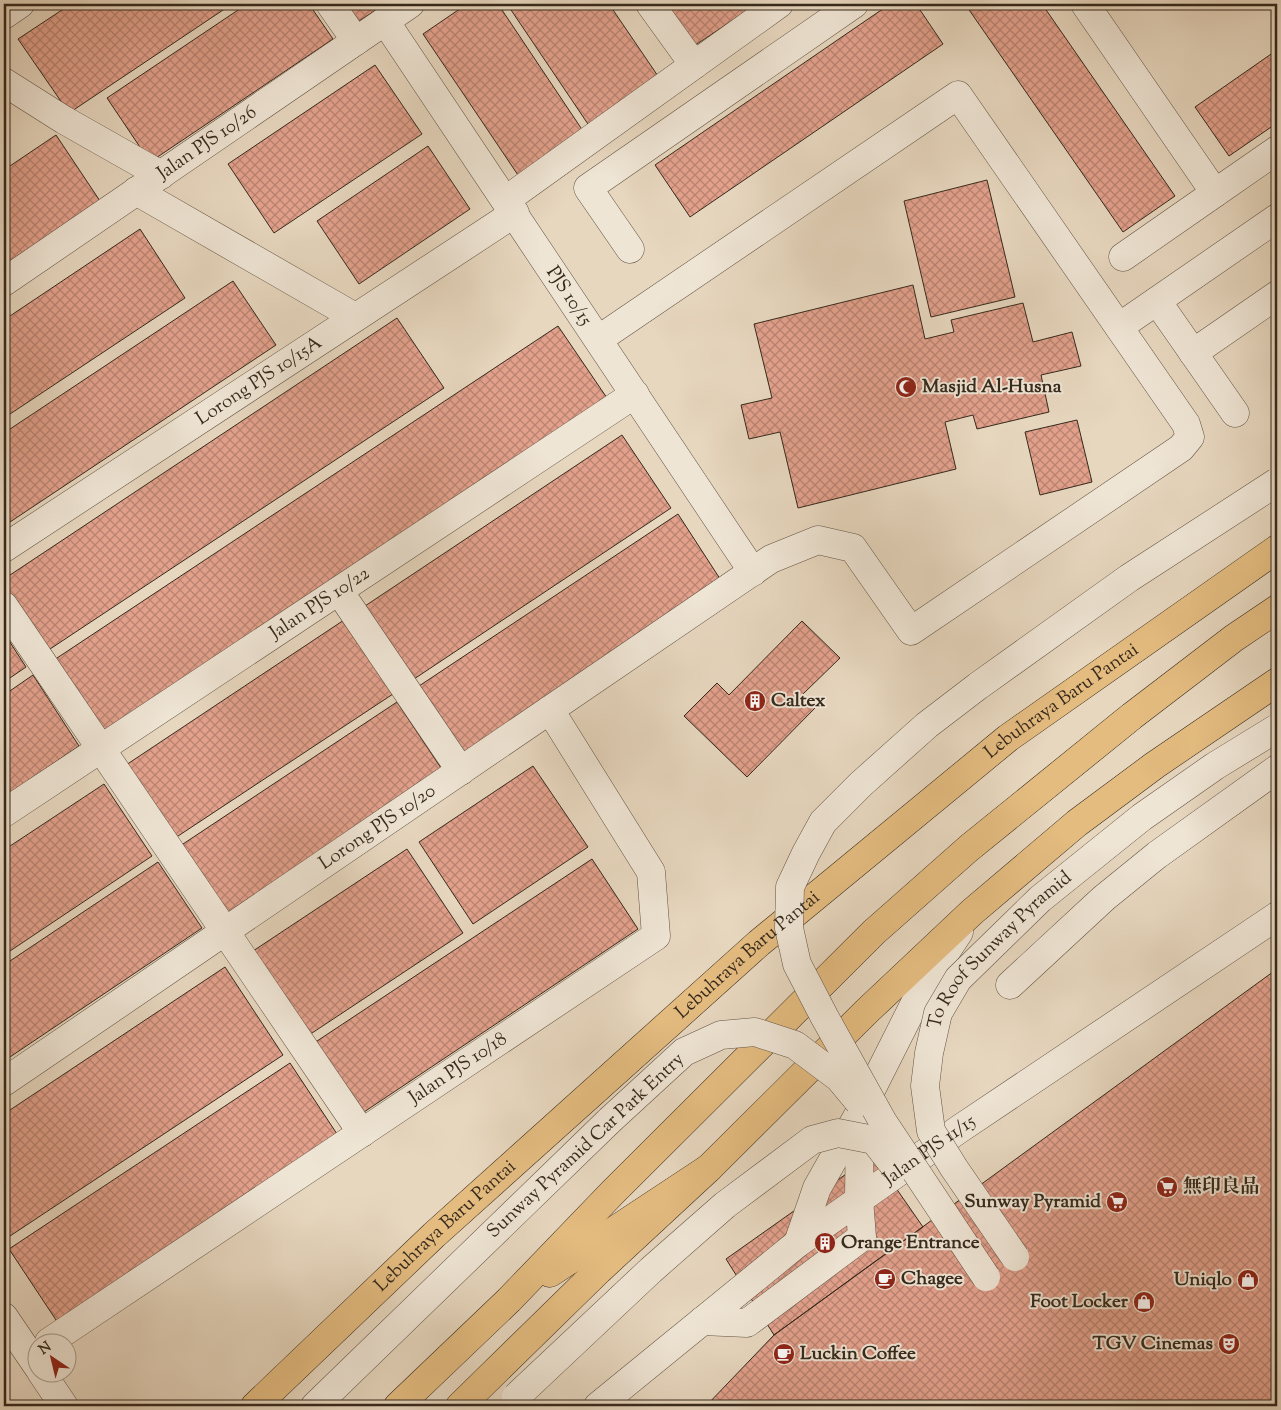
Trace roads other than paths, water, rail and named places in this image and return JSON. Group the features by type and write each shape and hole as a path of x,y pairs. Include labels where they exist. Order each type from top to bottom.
{"main road":[{"name":"Lebuhraya Baru Pantai","path":"255,1406 434,1235 759,943 1008,738 1277,549"},
{"path":"398,1406 509,1300 613,1192 874,932 969,848 1110,733 1234,638 1277,610"},
{"path":"460,1406 599,1270 709,1168 867,1011 972,912 1085,817 1155,765 1277,682"},
{"path":"509,1300 709,1168"}],"street":[{"path":"4,15 20,4"},
{"path":"330,4 356,41"},
{"name":"Jalan PJS 10/26","path":"4,282 410,4"},
{"path":"650,4 694,66"},
{"name":"Lorong PJS 10/15A","path":"4,548 355,317 510,207 694,66 779,4"},
{"path":"630,249 588,188 854,4"},
{"path":"1085,4 1216,193"},
{"name":"PJS 10/15","path":"385,21 599,339 752,572"},
{"path":"4,82 64,120 161,175"},
{"path":"599,339 958,95 1119,327 1277,218"},
{"path":"1123,257 1277,150"},
{"path":"136,191 355,317"},
{"path":"1192,353 1277,295"},
{"path":"1157,301 1235,413"},
{"name":"Lorong PJS 10/20","path":"4,1082 771,559 818,540 853,548 911,631 919,626 1181,448 1190,436 1186,424 1119,327"},
{"name":"Jalan PJS 10/22","path":"4,813 635,394"},
{"path":"993,1272 883,1122 824,1016 797,964 789,928 790,887 823,822 861,784 927,725 1128,578 1277,482"},
{"path":"338,591 461,771"},
{"path":"4,606 362,1133"},
{"name":"Jalan PJS 10/18","path":"76,1332 362,1133 656,936 651,872 550,710"},
{"name":"To Roof Sunway Pyramid","path":"993,1272 954,1168 930,1131 925,1086 929,1052 938,1013 958,979 1040,899 1142,817 1215,766 1277,728"},
{"path":"1010,985 1126,880 1157,855 1277,769"},
{"path":"798,1242 817,1188 860,1112 924,985 972,912"},
{"name":"Jalan PJS 11/15","path":"598,1406 798,1242 958,1130 1277,916"},
{"name":"Sunway Pyramid Car Park Entry","path":"315,1406 603,1127 684,1052 721,1035 755,1032 795,1045 839,1078 993,1272"},
{"path":"702,1321 747,1323 862,1237 859,1199 860,1112"},
{"path":"511,1402 651,1270 725,1206 812,1140 838,1133 874,1140 905,1180 993,1272"},
{"path":"4,1317 28,1345"},
{"path":"52,1382 64,1406"}],"place":[{"name":"Masjid Al-Husna","path":"906,387"},
{"name":"Caltex","path":"755,701"},
{"name":"無印良品","path":"1167,1187"},
{"name":"Sunway Pyramid","path":"1117,1202"},
{"name":"Orange Entrance","path":"825,1243"},
{"name":"Chagee","path":"885,1279"},
{"name":"Uniqlo","path":"1248,1280"},
{"name":"Foot Locker","path":"1144,1302"},
{"name":"TGV Cinemas","path":"1229,1344"},
{"name":"Luckin Coffee","path":"784,1354"}]}
